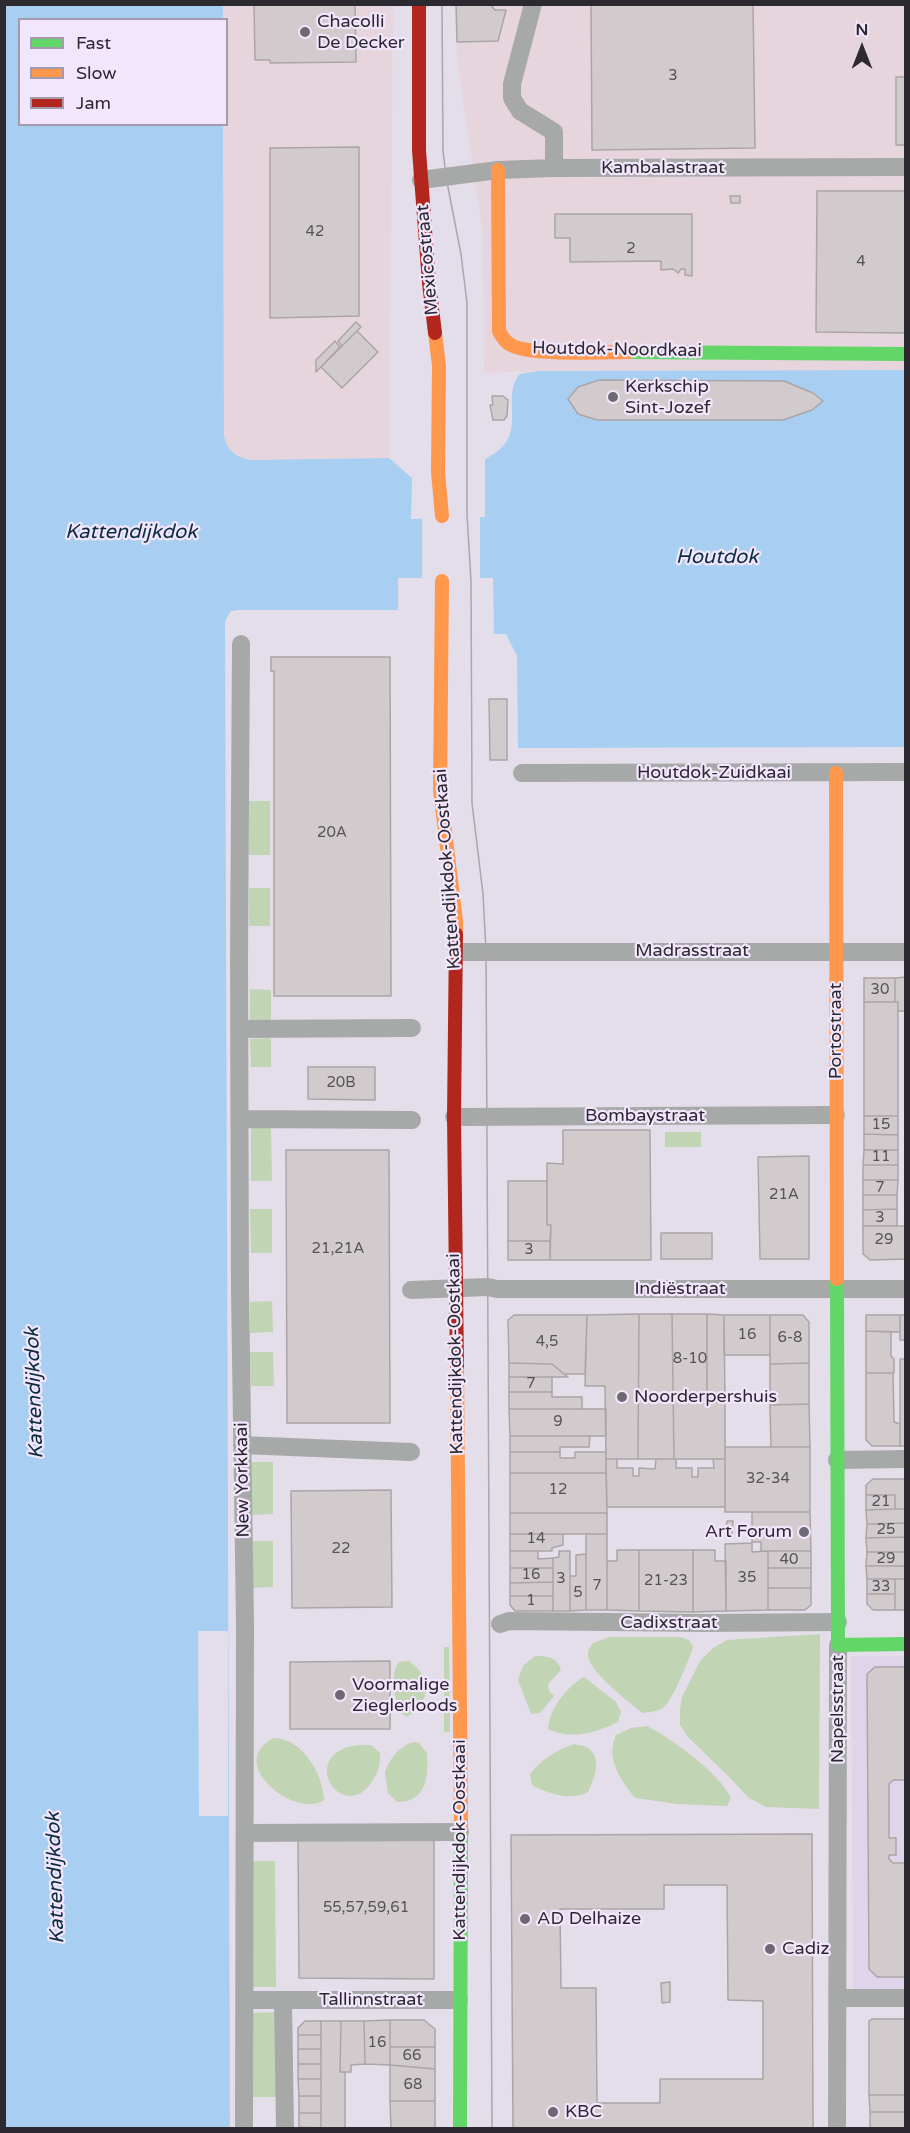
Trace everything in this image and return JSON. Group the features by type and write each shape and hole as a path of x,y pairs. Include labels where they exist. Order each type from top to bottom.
{"street":[{"name":"Mexicostraat","path":"419,4 419,150 439,366 438,472 442,516"},
{"path":"533,4 512,84 512,98 520,111 554,132 554,168"},
{"name":"Kambalastraat","path":"421,180 498,170 554,168 906,167"},
{"name":"Houtdok-Noordkaai","path":"498,170 499,332 503,340 515,348 532,351 906,354"},
{"name":"Kattendijkdok-Oostkaai","path":"442,581 440,790 456,921 454,1117 460,2128"},
{"name":"New Yorkkaai","path":"241,644 239,1029 245,1833 244,2128"},
{"name":"Portostraat","path":"836,772 837,1289"},
{"name":"Houtdok-Zuidkaai","path":"522,773 906,772"},
{"name":"Madrasstraat","path":"456,952 906,952"},
{"path":"239,1029 411,1028"},
{"name":"Bombaystraat","path":"454,1117 836,1115"},
{"path":"240,1119 412,1119"},
{"name":"Indiëstraat","path":"411,1290 488,1287 497,1289 906,1289"},
{"name":"Napelsstraat","path":"837,1289 839,1819 837,2128"},
{"path":"242,1445 411,1452"},
{"path":"837,1460 906,1459"},
{"name":"Cadixstraat","path":"500,1624 509,1621 838,1622"},
{"path":"838,1645 906,1644"},
{"path":"245,1833 460,1832"},
{"path":"837,1998 906,1998"},
{"path":"245,2000 283,2001 285,2128"},
{"name":"Tallinnstraat","path":"283,2001 459,2000"}],"shaded area":[{"path":"223,5 393,5 389,458 250,460 239,458 226,446 224,436 223,126 228,126 228,18 223,18"},
{"path":"456,5 905,5 905,370 484,373 483,234 457,59"},
{"path":"851,1656 905,1656 905,1989 853,1990"}],"green space":[{"path":"248,801 270,801 270,855 249,855"},
{"path":"249,888 270,888 270,926 249,926"},
{"path":"250,989 271,990 271,1021 250,1021"},
{"path":"271,1038 271,1067 251,1067 250,1039"},
{"path":"271,1126 272,1181 251,1181 251,1127"},
{"path":"665,1132 701,1132 701,1147 665,1147"},
{"path":"250,1209 272,1209 272,1253 251,1253"},
{"path":"272,1301 273,1332 250,1333 250,1302"},
{"path":"250,1352 273,1352 274,1386 251,1386"},
{"path":"251,1462 273,1462 273,1514 252,1515"},
{"path":"252,1541 273,1541 273,1587 252,1588"},
{"path":"820,1634 819,1809 766,1807 749,1798 688,1737 680,1725 682,1697 700,1661 713,1648 727,1640"},
{"path":"609,1637 680,1637 689,1640 693,1647 691,1653 676,1688 664,1707 642,1713 600,1676 589,1659 588,1652 593,1643"},
{"path":"444,1647 449,1647 450,1732 444,1732"},
{"path":"535,1656 555,1660 561,1670 548,1684 549,1691 554,1696 540,1713 531,1714 518,1680 523,1666"},
{"path":"409,1661 422,1675 426,1689 421,1704 407,1717 400,1713 395,1694 394,1673 399,1662"},
{"path":"584,1677 616,1702 621,1712 618,1722 601,1729 574,1735 548,1729 552,1714 560,1699 571,1686"},
{"path":"647,1726 669,1739 717,1778 731,1798 727,1806 677,1804 635,1798 616,1769 612,1753 613,1744 616,1735 631,1728"},
{"path":"274,1738 294,1744 310,1760 320,1779 324,1800 311,1804 297,1802 282,1796 269,1786 260,1773 257,1761 261,1748"},
{"path":"414,1742 419,1743 427,1753 424,1787 414,1798 397,1802 388,1793 385,1772 396,1753 404,1746"},
{"path":"574,1744 588,1748 595,1757 596,1769 588,1792 567,1796 545,1791 532,1785 530,1774 539,1764"},
{"path":"371,1745 380,1753 380,1762 374,1779 360,1793 349,1796 339,1793 332,1785 328,1775 328,1764 334,1754 348,1747"},
{"path":"248,1861 275,1861 276,1987 249,1987"},
{"path":"276,2012 277,2097 250,2097 250,2013"}],"water":[{"name":"Kattendijkdok","path":"5,5 223,5 223,18 18,18 18,126 223,126 224,436 230,449 240,457 250,460 389,458 412,478 411,519 485,517 485,459 499,450 508,440 511,429 514,384 520,374 538,371 905,370 905,747 518,748 517,656 506,634 494,634 493,578 398,578 398,610 231,611 225,621 230,2128 5,2128"}],"pier":[{"path":"480,515 480,581 422,581 422,516"},
{"path":"198,1631 228,1631 228,1816 199,1816"}],"building":[{"name":"Chacolli De Decker","path":"254,4 355,4 356,62 270,63 270,60 255,60"},
{"path":"456,4 490,4 495,10 506,10 498,41 457,42"},
{"path":"591,4 753,4 755,148 592,150"},
{"path":"896,77 906,77 906,145 896,145"},
{"path":"359,147 359,316 270,318 270,148"},
{"path":"817,191 906,191 906,333 816,332"},
{"path":"730,196 740,196 740,203 731,203"},
{"path":"555,214 692,214 692,276 685,275 685,269 681,269 678,273 673,269 661,270 661,261 570,262 570,238 555,238"},
{"path":"356,322 361,327 342,346 338,341"},
{"path":"357,331 378,352 342,388 321,367"},
{"path":"335,341 340,347 316,372 316,360"},
{"name":"Kerkschip Sint-Jozef","path":"599,380 784,381 813,393 823,401 812,410 783,420 597,420 578,414 568,399 578,387"},
{"path":"492,396 503,396 508,400 507,416 504,420 493,420 490,405 493,405"},
{"path":"271,657 390,657 391,996 274,996 274,671 271,671"},
{"path":"489,699 507,699 507,760 490,760"},
{"path":"906,977 906,1011 898,1011 898,1002 895,1002 895,978"},
{"path":"864,978 895,978 895,1002 864,1002"},
{"path":"864,1002 898,1002 898,1116 864,1116"},
{"path":"308,1067 375,1067 375,1100 308,1099"},
{"path":"864,1116 898,1116 898,1135 864,1134"},
{"path":"563,1130 650,1130 651,1260 550,1260 551,1225 547,1225 547,1163 563,1164"},
{"path":"864,1134 898,1135 898,1150 864,1150"},
{"path":"286,1150 389,1150 390,1423 287,1423"},
{"path":"864,1150 898,1150 898,1165 863,1165"},
{"path":"809,1156 809,1259 760,1259 758,1157"},
{"path":"863,1165 898,1165 898,1180 863,1180"},
{"path":"863,1180 898,1180 897,1195 863,1195"},
{"path":"508,1181 547,1181 547,1225 551,1225 550,1241 508,1241"},
{"path":"863,1195 897,1195 897,1209 863,1210"},
{"path":"897,1209 897,1226 863,1226 863,1210"},
{"path":"863,1226 906,1226 906,1259 870,1260 863,1254"},
{"path":"661,1233 712,1233 712,1259 661,1259"},
{"path":"508,1241 550,1241 550,1260 508,1260"},
{"name":"Noorderpershuis","path":"639,1314 638,1459 606,1459 605,1386 585,1386 587,1315"},
{"path":"639,1314 672,1314 674,1459 638,1459"},
{"path":"672,1314 707,1314 707,1403 725,1402 725,1459 674,1459"},
{"path":"707,1314 724,1315 725,1402 707,1403"},
{"path":"514,1315 587,1315 585,1374 564,1374 552,1364 509,1363 508,1320"},
{"path":"724,1315 770,1315 770,1355 724,1355"},
{"path":"770,1315 803,1315 809,1322 809,1363 770,1364"},
{"path":"866,1315 900,1315 900,1332 866,1331"},
{"path":"900,1315 906,1315 906,1340 900,1340"},
{"path":"866,1331 891,1332 894,1373 866,1373"},
{"path":"900,1359 906,1359 906,1446 900,1446"},
{"path":"509,1363 552,1364 568,1377 509,1377"},
{"path":"809,1363 809,1404 770,1405 770,1364"},
{"path":"866,1373 893,1373 894,1422 900,1424 900,1446 872,1446 866,1440"},
{"path":"509,1377 552,1377 552,1392 509,1392"},
{"path":"509,1392 552,1392 552,1397 582,1397 582,1409 509,1409"},
{"path":"809,1404 810,1447 771,1447 770,1405"},
{"path":"509,1409 606,1409 606,1436 510,1436"},
{"path":"510,1436 590,1436 589,1447 560,1447 560,1452 510,1452"},
{"path":"725,1447 810,1447 810,1512 725,1512"},
{"path":"510,1452 560,1452 560,1458 575,1458 575,1452 606,1452 606,1473 510,1473"},
{"path":"606,1459 617,1459 617,1468 633,1468 633,1476 639,1476 639,1468 655,1469 656,1459 676,1459 676,1468 692,1468 692,1477 698,1477 698,1468 714,1468 713,1459 725,1459 725,1507 607,1507"},
{"path":"510,1473 606,1473 607,1513 510,1513"},
{"path":"873,1479 906,1479 906,1509 895,1509 895,1495 866,1495 866,1485"},
{"path":"391,1490 392,1607 292,1608 291,1491"},
{"path":"866,1495 895,1495 895,1509 866,1510"},
{"path":"906,1509 906,1523 867,1524 866,1510"},
{"path":"752,1512 810,1512 811,1551 761,1551 761,1542 752,1542"},
{"path":"510,1513 607,1513 607,1534 510,1534"},
{"path":"727,1521 733,1521 732,1534 726,1534"},
{"path":"906,1523 906,1537 866,1538 867,1524"},
{"path":"510,1534 563,1534 563,1545 552,1548 552,1551 510,1551"},
{"path":"586,1534 607,1534 607,1610 586,1610"},
{"path":"906,1537 906,1552 867,1552 866,1538"},
{"path":"752,1543 752,1552 768,1551 768,1610 726,1611 725,1544"},
{"path":"617,1550 639,1550 639,1611 607,1610 607,1561 617,1561"},
{"path":"639,1550 693,1550 693,1612 639,1611"},
{"path":"693,1550 715,1550 715,1561 726,1561 726,1611 693,1612"},
{"path":"510,1551 538,1551 538,1559 553,1558 553,1568 510,1568"},
{"path":"559,1551 570,1551 570,1611 553,1611 553,1558 559,1557"},
{"path":"768,1551 811,1551 811,1568 768,1568"},
{"path":"867,1552 906,1552 906,1566 866,1566"},
{"path":"586,1554 586,1610 570,1611 570,1576 576,1576 576,1555"},
{"path":"866,1566 906,1566 906,1579 867,1579"},
{"path":"510,1568 553,1568 553,1582 510,1583"},
{"path":"768,1568 811,1568 811,1588 768,1588"},
{"path":"867,1579 895,1579 895,1594 867,1594"},
{"path":"895,1579 906,1579 906,1610 895,1610"},
{"path":"553,1582 553,1596 510,1596 510,1583"},
{"path":"768,1588 811,1588 811,1605 805,1610 768,1610"},
{"path":"867,1594 895,1594 895,1610 873,1610 867,1604"},
{"path":"510,1596 553,1596 553,1611 515,1611 510,1605"},
{"name":"Voormalige Zieglerloods","path":"390,1661 390,1729 290,1729 290,1662"},
{"path":"875,1667 906,1667 906,1780 893,1780 889,1784 889,1838 896,1838 896,1855 889,1855 889,1859 893,1863 906,1863 906,1977 877,1977 869,1969 867,1674"},
{"name":"Cadiz","path":"812,1834 813,2128 513,2128 511,1835","holes":["664,1885 727,1885 728,2000 763,2001 763,2079 660,2079 660,2103 597,2103 596,1988 561,1988 560,1909 664,1909"]},
{"path":"298,1837 434,1837 434,1979 299,1978"},
{"path":"670,1982 670,2002 662,2003 661,1983"},
{"path":"872,2019 906,2019 906,2095 869,2095 869,2021"},
{"path":"390,2020 424,2020 435,2029 435,2047 390,2047"},
{"path":"390,2020 390,2065 365,2064 364,2021"},
{"path":"305,2021 321,2021 321,2035 298,2035 298,2028"},
{"path":"321,2021 341,2021 340,2072 345,2072 345,2128 321,2128"},
{"path":"341,2021 364,2021 365,2064 351,2065 351,2072 340,2072"},
{"path":"298,2035 321,2035 321,2049 298,2049"},
{"path":"390,2047 435,2047 435,2069 390,2065"},
{"path":"298,2049 321,2049 321,2064 298,2064"},
{"path":"298,2064 321,2064 321,2079 298,2079"},
{"path":"390,2065 435,2069 435,2101 390,2101"},
{"path":"298,2079 321,2079 321,2096 299,2096"},
{"path":"869,2095 906,2095 906,2112 870,2112"},
{"path":"299,2096 321,2096 321,2113 299,2113"},
{"path":"390,2101 435,2101 435,2128 391,2128"},
{"path":"870,2112 906,2112 906,2128 870,2128"},
{"path":"299,2113 321,2113 321,2128 299,2127"}],"tram line":[{"path":"442,4 443,150 467,303 467,515 471,581 472,803 483,894 486,951 492,2128"}],"traffic: fast":[{"path":"629,352 906,354"},
{"path":"837,1279 838,1645 906,1644"},
{"path":"460,2128 461,1828"}],"traffic: slow":[{"path":"498,170 499,331 503,337 511,345 534,351 629,352"},
{"path":"435,333 439,366 438,472 442,516"},
{"path":"442,581 440,790 456,934"},
{"path":"836,773 837,1279"},
{"path":"457,1366 461,1828"}],"traffic: jam":[{"path":"419,4 419,150 435,333"},
{"path":"456,934 454,1117 457,1366"}],"place":[{"name":"Chacolli De Decker","path":"305,32"},
{"name":"Kerkschip Sint-Jozef","path":"613,397"},
{"name":"Noorderpershuis","path":"622,1397"},
{"name":"Art Forum","path":"804,1532"},
{"name":"Voormalige Zieglerloods","path":"340,1695"},
{"name":"AD Delhaize","path":"525,1919"},
{"name":"Cadiz","path":"770,1949"},
{"name":"KBC","path":"553,2112"}],"water label":[{"name":"Houtdok","path":"717,558"}]}
